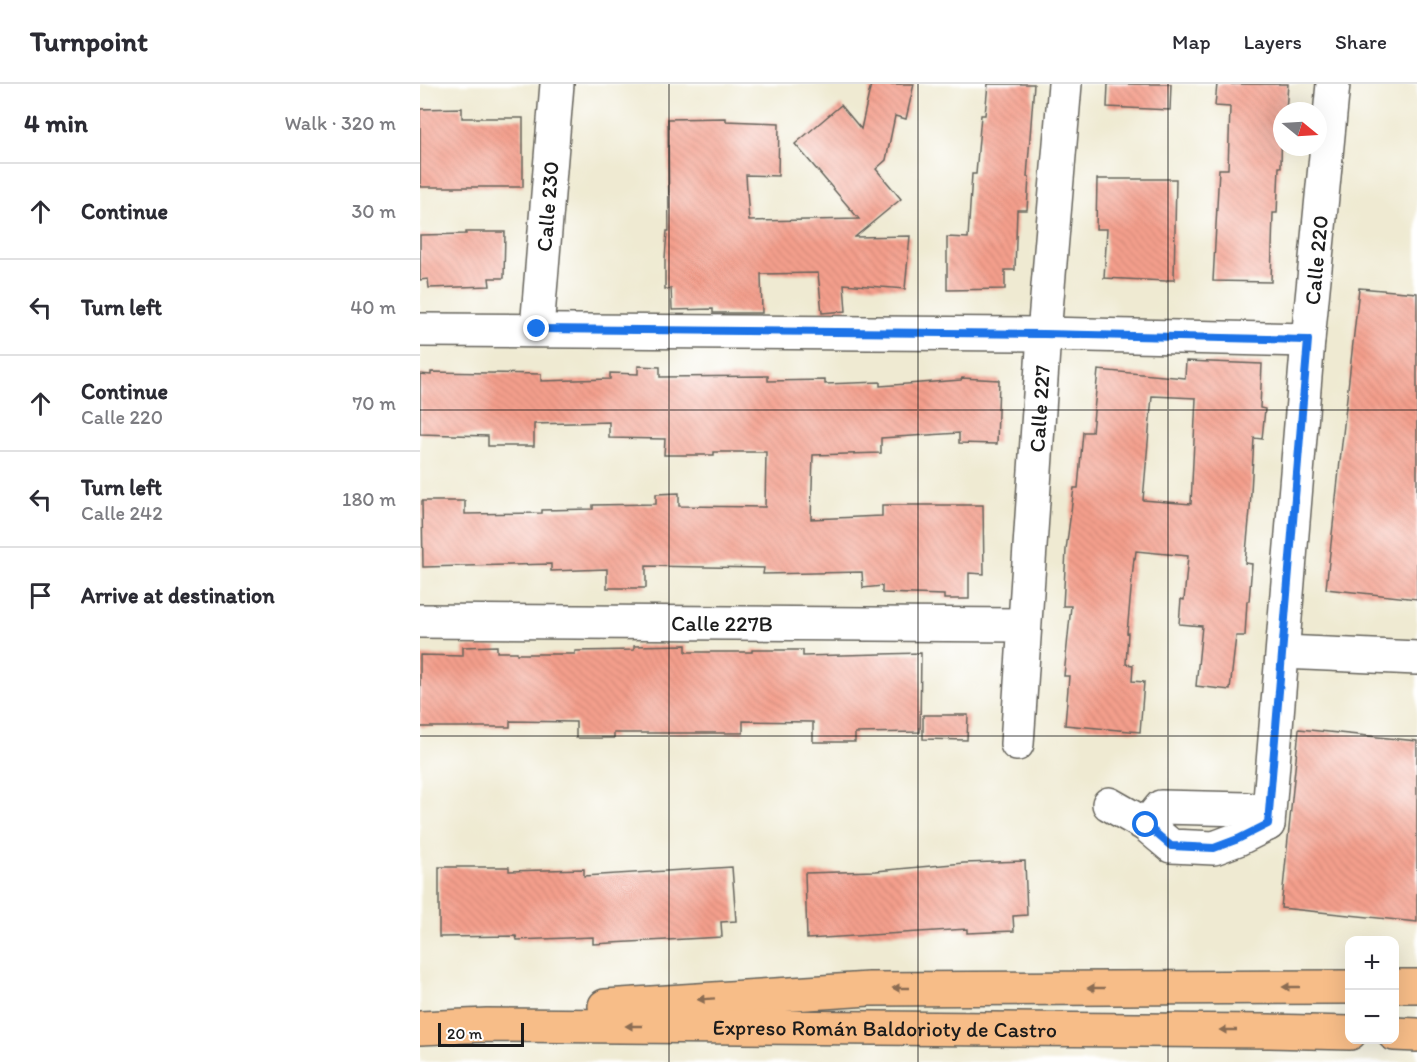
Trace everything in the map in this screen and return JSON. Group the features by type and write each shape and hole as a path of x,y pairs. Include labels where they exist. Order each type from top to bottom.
{"highway":[{"path":"1399,986 1417,986"},
{"path":"487,1025 559,1009 869,989 1345,987"},
{"name":"Expreso Román Baldorioty de Castro","path":"420,1028 487,1025 1345,1033"},
{"path":"1399,1034 1417,1035"}],"street":[{"name":"Calle 230","path":"537,329 557,84"},
{"name":"Calle 227","path":"1017,744 1044,334 1065,84"},
{"name":"Calle 220","path":"1109,804 1146,825 1161,807 1246,809 1268,824 1308,340 1333,84"},
{"path":"420,330 1044,334 1308,340"},
{"name":"Calle 227B","path":"420,621 1024,625"},
{"path":"1283,652 1417,658"}],"building":[{"path":"871,84 914,84 906,119 895,116 886,160 876,169 901,199 855,237 910,236 905,289 844,284 846,311 822,313 818,273 761,274 762,313 713,313 713,309 672,310 671,289 665,289 665,259 667,231 669,231 668,119 726,118 726,121 779,123 778,176 746,175 749,221 859,219 795,144 841,105 861,129"},
{"path":"988,84 1034,84 1027,177 1029,177 1027,210 1017,210 1015,270 1005,270 1005,289 947,290 947,237 968,238 972,174 976,174 981,115 985,115"},
{"path":"1108,84 1171,84 1170,110 1107,107"},
{"path":"1217,84 1288,84 1287,102 1273,102 1273,156 1281,156 1277,213 1273,213 1271,282 1213,281 1219,169 1228,169 1230,107 1215,106"},
{"path":"462,108 462,118 523,118 523,187 420,187 420,109"},
{"path":"1097,179 1176,179 1174,280 1104,278 1107,229 1096,229"},
{"path":"466,232 505,232 504,278 489,278 490,286 429,288 428,279 420,280 420,235 466,234"},
{"path":"1359,288 1417,293 1417,599 1326,589"},
{"path":"1186,361 1262,364 1260,408 1265,409 1262,439 1254,438 1245,563 1252,564 1249,601 1247,601 1245,636 1236,636 1230,690 1196,686 1202,626 1179,624 1181,599 1184,600 1188,556 1136,551 1126,664 1133,665 1132,681 1144,682 1140,732 1065,725 1069,676 1064,676 1071,606 1063,606 1066,550 1074,488 1078,488 1083,432 1092,432 1098,370 1185,378","holes":["1152,396 1196,398 1191,504 1143,500"]},
{"path":"638,366 660,367 660,377 768,376 768,381 825,380 825,384 880,382 880,386 961,380 962,378 999,380 997,444 959,443 959,433 881,438 881,453 813,455 811,519 882,516 882,505 983,505 984,574 969,573 969,599 944,599 944,595 882,593 882,586 863,588 862,572 763,574 764,568 646,566 646,588 607,588 607,569 551,571 551,564 423,567 422,501 465,501 465,514 542,513 542,510 593,509 593,505 656,504 656,494 679,493 679,506 765,507 766,452 664,455 665,439 609,438 609,422 534,424 534,446 488,446 488,436 420,434 420,374 431,375 431,372 541,374 541,381 610,379 610,373 638,374"},
{"path":"686,645 686,652 803,650 803,656 921,653 920,732 855,733 855,742 813,742 813,722 743,721 743,733 614,733 614,738 576,738 576,722 510,721 510,727 420,727 420,655 463,656 463,647 497,646 497,652 517,652 517,654 575,654 575,651 634,650 634,646"},
{"path":"923,715 968,715 967,740 923,739"},
{"path":"1299,729 1417,741 1417,922 1281,908"},
{"path":"1025,861 1027,915 1013,916 1014,931 967,933 967,929 807,939 805,873 876,871 964,863"},
{"path":"439,867 509,867 509,871 584,869 584,876 732,867 736,921 721,922 722,937 593,944 593,937 517,940 516,936 439,937"}],"route":[{"path":"537,329 1044,334 1308,340 1268,824 1214,848 1171,846 1146,825"}]}
